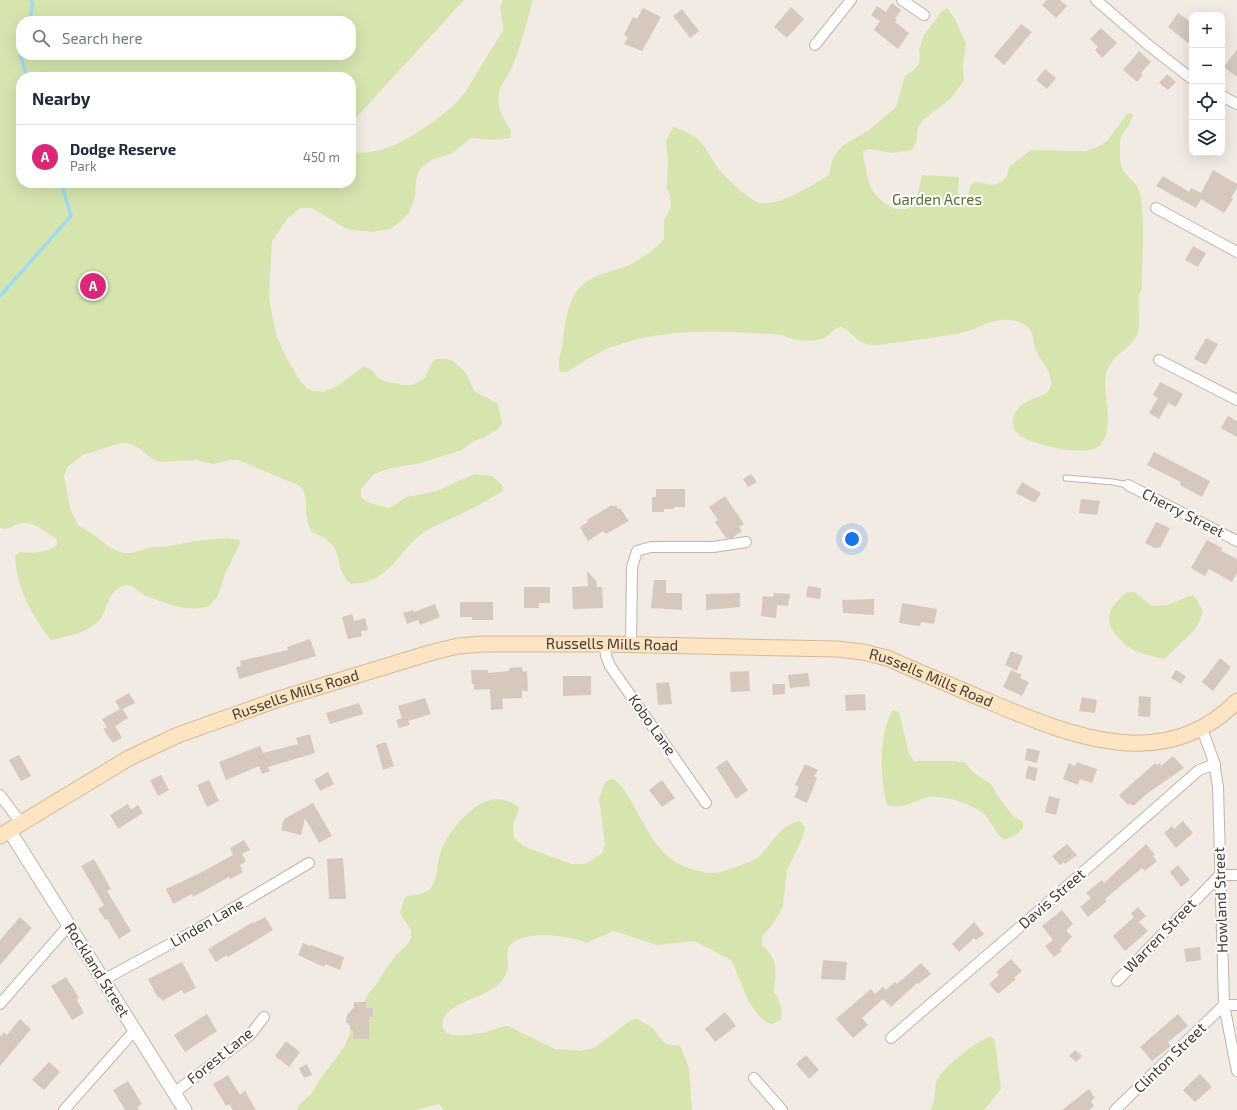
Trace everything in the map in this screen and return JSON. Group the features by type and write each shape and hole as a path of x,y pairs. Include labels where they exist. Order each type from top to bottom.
{"main road":[{"name":"Russells Mills Road","path":"10,830 129,758 162,741 258,706 445,648 470,645 605,644 824,649 863,652 887,658 1050,726 1102,740 1125,743 1158,742 1180,738 1202,729 1220,717 1237,701"}],"street":[{"path":"815,45 851,0"},
{"path":"902,0 924,15"},
{"path":"1096,0 1147,44 1189,77"},
{"path":"1225,98 1237,104"},
{"path":"1156,208 1237,252"},
{"path":"1159,360 1237,400"},
{"name":"Cherry Street","path":"1128,485 1237,541"},
{"path":"631,645 632,567 637,551 651,547 713,547 746,542"},
{"name":"Kobo Lane","path":"605,644 606,656 610,666 706,803"},
{"name":"Howland Street","path":"1202,729 1215,764 1218,787 1224,1005 1237,1072"},
{"name":"Davis Street","path":"891,1038 1199,770 1215,764"},
{"path":"0,795 10,830"},
{"name":"Rockland Street","path":"10,830 185,1110"},
{"name":"Linden Lane","path":"103,980 198,929 308,863"},
{"path":"1220,875 1237,875"},
{"name":"Warren Street","path":"1117,981 1220,875"},
{"path":"0,1004 69,925"},
{"path":"1224,1005 1237,1005"},
{"name":"Clinton Street","path":"1115,1110 1224,1005"},
{"name":"Forest Lane","path":"174,1093 250,1035 264,1017"},
{"path":"64,1110 135,1030"},
{"path":"754,1078 782,1110"}],"lane":[{"path":"1066,478 1113,482 1128,485"}],"green space":[{"path":"0,0 464,0 356,118 356,72 16,72 16,188 356,188 356,153 384,149 405,140 429,125 451,108 466,91 503,31 501,4 503,0 533,0 516,57 501,86 498,98 503,118 511,130 510,138 495,140 471,138 451,154 431,160 420,169 416,180 415,196 409,213 390,229 371,232 345,228 312,208 301,208 288,218 272,241 269,297 277,337 286,357 300,381 307,388 313,391 324,392 337,386 363,367 371,369 382,380 411,385 425,378 432,362 437,359 446,359 453,361 466,373 474,391 498,404 502,424 498,429 485,437 474,441 462,450 421,463 391,468 374,474 361,489 361,497 369,503 389,508 407,497 437,491 474,474 492,476 502,485 503,491 475,507 429,529 410,544 386,571 376,578 365,582 351,584 341,570 336,550 324,538 312,532 308,524 306,514 304,492 298,485 238,460 230,460 214,464 196,460 160,462 153,459 137,447 127,443 121,443 83,455 67,467 64,476 70,508 78,525 111,548 124,553 132,553 151,547 166,547 195,541 227,538 239,540 240,543 225,574 218,596 209,606 194,609 178,607 144,595 129,585 126,585 118,588 111,595 101,618 91,627 78,633 51,640 37,621 26,601 16,568 15,556 19,552 44,551 53,548 57,545 57,539 28,523 20,523 4,529 0,528"},
{"name":"Garden Acres","path":"947,8 955,19 966,44 963,64 964,81 951,98 922,121 918,128 916,143 912,150 893,153 870,149 863,151 870,186 874,193 887,204 896,209 905,209 912,206 916,199 922,175 959,177 958,194 964,197 968,195 971,185 975,182 994,185 1001,182 1007,176 1009,167 1031,150 1085,151 1096,148 1107,141 1127,114 1130,113 1133,115 1121,137 1120,156 1123,170 1137,186 1141,197 1143,219 1142,286 1139,296 1138,332 1134,340 1110,364 1106,374 1105,386 1108,425 1104,440 1099,446 1081,451 1054,448 1028,440 1019,435 1014,429 1013,418 1018,408 1030,400 1046,393 1050,389 1051,379 1036,351 1031,331 1025,325 1013,320 995,321 961,333 878,345 871,345 861,342 842,327 835,329 824,338 809,341 792,339 784,335 740,332 675,333 633,340 606,349 567,372 560,372 559,360 565,321 576,292 591,279 639,260 664,239 664,220 671,207 670,195 667,189 668,161 666,141 673,127 692,135 698,140 722,173 756,202 776,202 796,194 829,175 833,158 842,146 869,130 896,107 905,76 914,70 919,63 919,50 924,35 941,12"},
{"path":"1128,592 1134,592 1152,606 1167,605 1190,596 1194,596 1203,611 1193,632 1168,655 1163,659 1150,656 1127,646 1113,631 1110,625 1109,619 1112,608 1116,602"},
{"path":"893,710 899,712 909,754 914,761 956,761 965,763 974,773 991,784 997,795 1014,817 1023,822 1023,828 1018,834 1004,840 997,833 984,814 979,810 956,800 947,798 931,797 902,806 887,805 883,783 882,757 885,731"},
{"path":"612,779 620,784 655,842 663,851 672,860 698,871 709,873 719,872 751,861 758,857 787,826 800,821 805,827 802,839 787,870 783,906 774,922 762,937 762,945 774,961 776,972 774,992 778,998 782,1011 781,1019 772,1024 764,1021 747,997 731,960 694,941 656,945 614,931 586,943 569,938 546,935 523,938 515,941 509,947 507,954 507,972 502,980 487,992 459,1005 446,1014 443,1020 443,1027 445,1031 453,1035 464,1035 508,1026 555,1049 580,1051 594,1048 631,1020 637,1019 653,1028 666,1044 680,1046 689,1068 692,1110 444,1110 439,1104 415,1110 297,1110 300,1104 311,1094 345,1046 357,1015 369,993 379,981 395,956 408,944 411,938 411,930 400,913 405,897 428,891 433,885 442,848 455,827 464,817 474,808 485,802 496,799 508,801 519,808 513,826 514,838 522,845 572,864 584,864 602,853 605,845 599,798 605,782"},
{"path":"991,1036 995,1041 1001,1089 984,1110 930,1110 934,1100 938,1077 951,1063 968,1049"}],"building":[{"path":"1047,0 1060,0 1067,6 1056,18 1042,5"},
{"path":"892,3 901,10 895,19 897,20 895,22 909,33 898,49 874,30 880,21 871,15 877,6 886,12"},
{"path":"791,7 804,19 787,38 774,27"},
{"path":"643,8 661,17 642,51 624,44 628,37 624,35 633,17 637,19"},
{"path":"682,9 699,31 690,38 673,16"},
{"path":"1178,13 1189,21 1189,44 1168,27"},
{"path":"1021,24 1032,32 1004,65 994,56"},
{"path":"1101,28 1117,43 1102,58 1095,50 1098,47 1090,39"},
{"path":"1237,49 1237,77 1225,68"},
{"path":"1139,51 1151,62 1141,73 1143,75 1137,82 1123,70"},
{"path":"1045,69 1056,78 1047,89 1036,80"},
{"path":"1167,74 1176,82 1168,90 1159,83"},
{"path":"1213,170 1237,184 1237,188 1231,198 1233,199 1224,213 1201,199 1196,208 1156,186 1163,176 1189,192 1191,188 1201,193"},
{"path":"1193,246 1206,253 1198,267 1185,260"},
{"path":"1206,338 1218,344 1206,365 1194,359"},
{"path":"1160,382 1183,394 1176,407 1168,403 1159,419 1149,413 1158,398 1153,395"},
{"path":"1228,416 1237,421 1237,437 1221,428"},
{"path":"1154,452 1210,481 1202,497 1180,485 1181,482 1147,465"},
{"path":"751,474 757,482 748,487 743,479"},
{"path":"1022,482 1041,493 1035,503 1016,493"},
{"path":"656,489 685,489 685,507 664,509 664,512 652,512 652,497 656,497"},
{"path":"725,496 744,524 739,527 742,531 732,538 726,538 715,522 718,520 709,507"},
{"path":"1081,499 1100,501 1097,515 1079,513"},
{"path":"612,505 613,507 616,505 618,509 620,508 629,521 606,534 603,531 588,541 580,527 588,522 587,520"},
{"path":"1156,522 1170,528 1160,548 1157,547 1157,549 1145,543"},
{"path":"1207,540 1222,548 1221,551 1237,559 1237,573 1232,582 1209,569 1205,576 1191,568"},
{"path":"587,571 596,581 597,587 602,587 603,608 573,609 572,587 588,586"},
{"path":"654,580 666,580 666,593 682,593 682,610 651,608"},
{"path":"808,586 821,588 820,599 806,597"},
{"path":"524,587 550,587 550,603 539,603 539,608 524,608"},
{"path":"740,593 740,607 706,610 706,594"},
{"path":"774,593 790,594 788,606 777,605 776,618 761,616 763,596 773,597"},
{"path":"874,599 874,615 843,613 842,600"},
{"path":"460,602 493,602 493,620 472,620 472,617 460,617"},
{"path":"902,603 937,609 934,624 921,622 920,626 899,623"},
{"path":"435,604 440,617 420,625 418,620 407,624 403,613 413,610 414,612"},
{"path":"352,614 354,621 365,618 368,630 361,631 362,636 348,639 342,617"},
{"path":"310,639 316,656 239,679 236,667 241,666 240,661 288,650 287,647"},
{"path":"1011,651 1023,656 1017,671 1005,665"},
{"path":"1220,658 1231,667 1213,691 1202,682"},
{"path":"522,667 523,672 527,671 528,691 522,691 522,698 502,699 503,709 491,710 490,689 474,690 471,670 488,670 488,673 509,671 509,668"},
{"path":"1011,670 1022,675 1020,678 1029,682 1022,696 1003,687"},
{"path":"1176,670 1186,676 1181,684 1171,678"},
{"path":"749,671 750,691 731,692 730,672"},
{"path":"808,673 810,686 790,688 788,675"},
{"path":"563,676 591,676 591,695 563,696"},
{"path":"669,682 672,704 658,705 656,683"},
{"path":"772,684 785,684 785,694 773,695"},
{"path":"129,693 135,703 123,709 128,718 115,726 122,738 113,743 103,729 107,727 102,719 120,709 115,701"},
{"path":"865,694 866,710 846,711 845,695"},
{"path":"1139,696 1151,697 1150,717 1138,716"},
{"path":"1082,697 1097,700 1095,713 1079,711"},
{"path":"425,698 431,714 408,721 410,725 399,728 396,720 402,718 398,706"},
{"path":"359,703 363,714 330,724 326,713"},
{"path":"310,734 315,753 268,767 270,771 262,774 259,766 226,780 219,762 260,746 263,753 298,744 296,738"},
{"path":"386,742 394,766 383,770 376,745"},
{"path":"1027,748 1040,751 1037,763 1025,760"},
{"path":"19,755 31,776 21,781 9,760"},
{"path":"1173,756 1184,768 1148,793 1133,806 1130,803 1128,805 1119,795 1155,763 1157,765 1160,763 1161,766"},
{"path":"727,760 748,790 736,799 716,767"},
{"path":"1077,762 1097,769 1092,783 1080,779 1078,785 1063,779 1069,763 1075,766"},
{"path":"805,764 818,770 814,776 817,778 807,803 794,797 799,787 795,785"},
{"path":"1028,766 1038,768 1035,781 1025,778"},
{"path":"328,772 334,784 320,791 314,780"},
{"path":"161,775 169,790 158,796 150,780"},
{"path":"209,780 219,801 207,807 197,785"},
{"path":"662,780 675,798 662,807 649,790"},
{"path":"1049,796 1060,799 1056,815 1045,812"},
{"path":"313,803 332,836 319,843 305,818 301,835 281,830 284,819"},
{"path":"128,804 131,810 138,805 143,813 118,829 110,815"},
{"path":"1183,821 1193,833 1176,848 1164,833 1172,826 1174,829"},
{"path":"244,840 250,850 242,854 246,861 240,865 243,872 230,879 229,877 193,897 192,894 173,904 166,889 233,855 230,848"},
{"path":"1067,844 1077,855 1065,864 1064,862 1060,865 1052,856"},
{"path":"1146,844 1155,855 1153,856 1157,861 1145,871 1142,868 1105,899 1107,901 1088,917 1080,907 1091,898 1086,893 1102,880 1104,883"},
{"path":"343,858 346,899 329,899 327,859"},
{"path":"94,859 111,889 107,891 131,931 119,939 107,919 105,920 98,909 104,905 81,866"},
{"path":"1178,865 1190,880 1181,887 1170,872"},
{"path":"1138,907 1146,916 1139,922 1148,931 1125,951 1113,936 1134,917 1131,913"},
{"path":"1062,910 1073,924 1066,930 1072,937 1060,949 1062,951 1054,957 1045,946 1053,940 1042,926"},
{"path":"20,917 32,928 0,965 0,940"},
{"path":"265,917 273,930 228,957 227,955 216,962 208,949 253,922 254,923"},
{"path":"974,922 984,934 976,940 974,938 959,952 952,944"},
{"path":"303,943 344,957 340,970 325,964 324,967 298,955"},
{"path":"1200,947 1201,960 1186,962 1184,949"},
{"path":"1011,959 1022,971 1014,978 1016,979 998,994 989,984 999,975 996,972"},
{"path":"823,960 847,962 845,980 821,979"},
{"path":"182,962 196,988 184,994 182,990 162,1001 160,997 158,998 148,979"},
{"path":"921,963 931,974 918,984 917,983 891,1007 883,999 862,1018 868,1025 853,1038 836,1019 871,989 875,994 883,987 886,990 895,982 897,984"},
{"path":"66,977 79,998 77,1000 84,1013 72,1020 51,986"},
{"path":"354,1002 366,1002 366,1008 373,1008 373,1017 369,1017 369,1039 353,1039 353,1030 350,1030 350,1026 346,1022 347,1015 354,1007"},
{"path":"725,1012 736,1026 715,1042 705,1029"},
{"path":"207,1014 217,1031 185,1052 174,1035"},
{"path":"1178,1014 1188,1026 1168,1042 1171,1046 1152,1061 1140,1047"},
{"path":"20,1019 31,1029 0,1066 0,1037 4,1032 7,1035"},
{"path":"286,1041 300,1052 289,1067 275,1056"},
{"path":"1075,1050 1082,1056 1076,1062 1069,1056"},
{"path":"806,1055 819,1070 809,1079 796,1064"},
{"path":"49,1062 60,1072 44,1090 32,1080"},
{"path":"307,1064 312,1075 304,1078 299,1068"},
{"path":"1200,1074 1212,1087 1195,1102 1183,1090"},
{"path":"228,1075 240,1095 245,1091 256,1110 233,1110 229,1104 226,1106 213,1084"},
{"path":"128,1081 142,1104 137,1107 139,1110 125,1110 113,1090"},
{"path":"1089,1089 1095,1098 1091,1101 1094,1106 1089,1110 1062,1110"}],"waterway":[{"path":"30,16 33,5 31,0"},
{"path":"22,60 25,72"},
{"path":"0,296 71,216 63,188"}],"place":[{"name":"Dodge Reserve","path":"93,286"}]}
